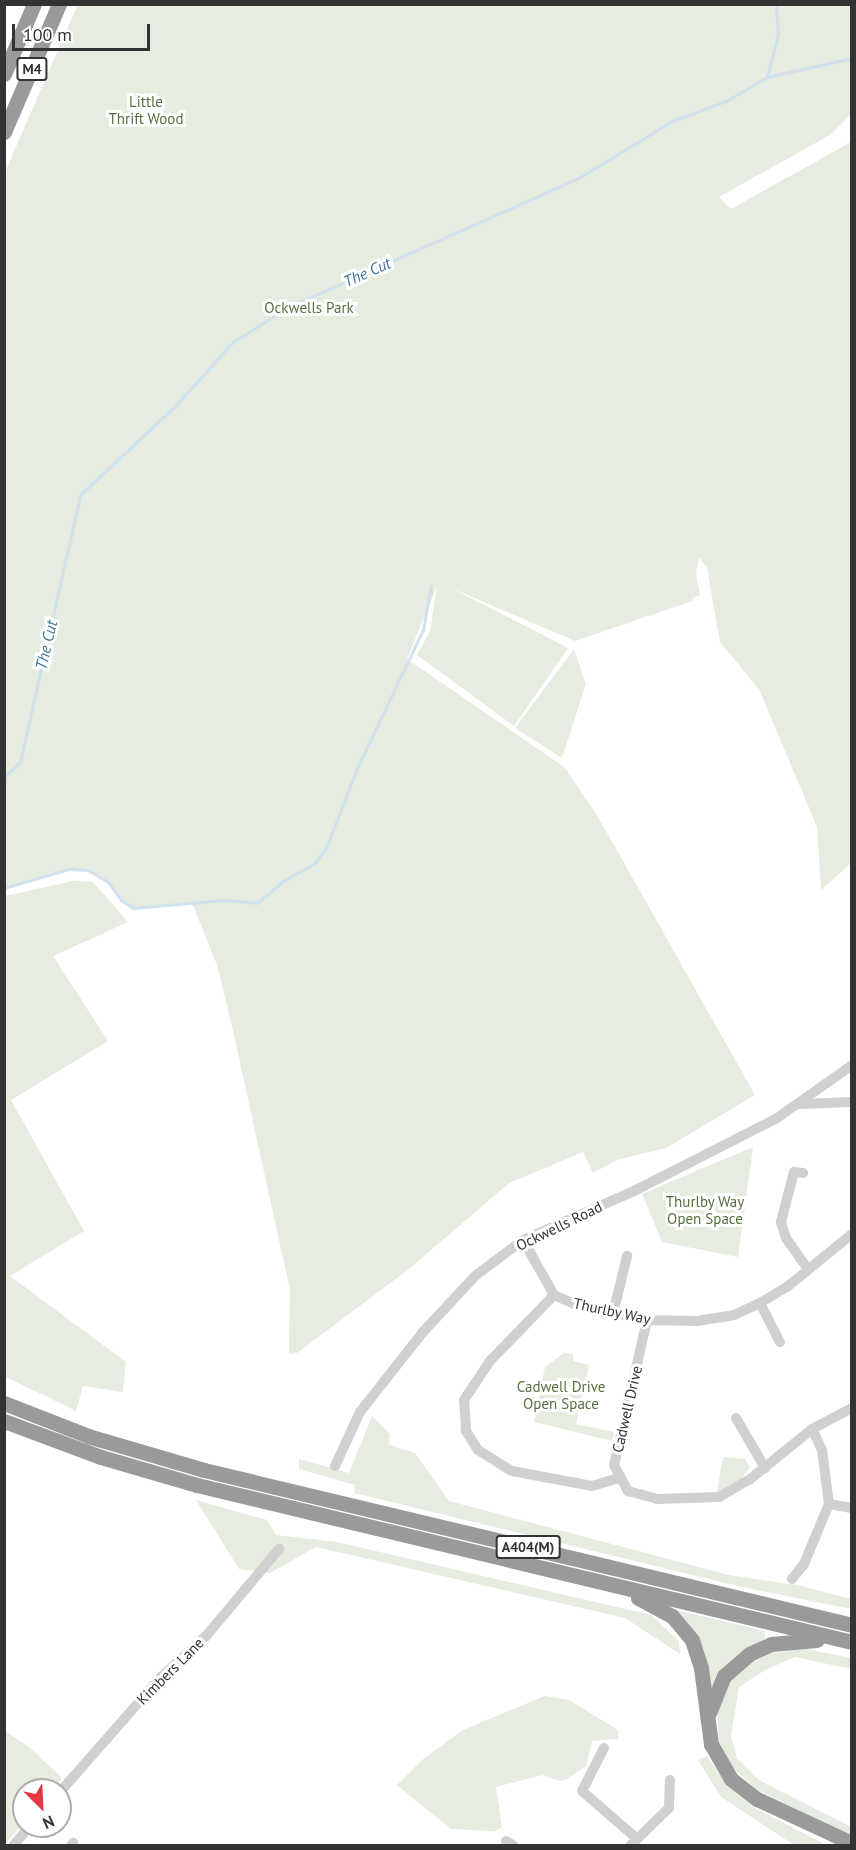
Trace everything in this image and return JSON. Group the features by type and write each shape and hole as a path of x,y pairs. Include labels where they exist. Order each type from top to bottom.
{"highway":[{"name":"M4","path":"4,74 34,4"},
{"name":"M4","path":"4,132 59,4"},
{"name":"A404(M)","path":"4,1403 103,1441 204,1470 852,1625"},
{"name":"A404(M)","path":"4,1421 101,1457 197,1485 851,1642"},
{"name":"A404(M)","path":"596,1581 663,1610 687,1632 702,1668 714,1753 739,1786 851,1843"},
{"name":"A404(M)","path":"708,1720 724,1676 749,1654 784,1641 851,1642"}],"street":[{"name":"Ockwells Road","path":"335,1466 360,1412 423,1332 476,1276 523,1240 634,1191 800,1104 852,1065"},
{"path":"800,1104 852,1102"},
{"path":"803,1173 795,1172 781,1222 786,1238 808,1269"},
{"name":"Thurlby Way","path":"523,1240 554,1295 613,1314 647,1320 697,1321 734,1315 760,1303 852,1234"},
{"path":"613,1314 627,1256"},
{"path":"554,1295 490,1360 464,1400 466,1431 478,1450 513,1471 592,1486 618,1478 628,1491 657,1499 703,1500 735,1490 812,1429 852,1408"},
{"path":"760,1303 780,1342"},
{"name":"Cadwell Drive","path":"618,1478 614,1465 618,1442 647,1320"},
{"path":"735,1418 765,1468"},
{"path":"792,1579 804,1564 829,1504 822,1450 812,1429"},
{"path":"829,1504 852,1508"},
{"name":"Kimbers Lane","path":"72,1778 160,1678 213,1628 279,1549"},
{"path":"604,1748 582,1791 633,1842 669,1808 670,1780"}],"green space":[{"name":"Ockwells Park","path":"78,4 851,5 851,114 830,135 719,197 731,209 851,142 851,863 821,890 817,827 759,689 720,642 707,568 699,557 696,573 700,595 693,597 692,601 575,641 451,588 568,648 514,726 417,655 430,631 437,586 407,659 564,767 597,815 755,1095 666,1148 617,1160 593,1173 583,1152 509,1183 409,1269 297,1353 289,1354 290,1290 232,1026 217,965 192,903 133,908 121,900 108,882 88,870 70,869 5,888 5,172"},
{"path":"574,649 586,684 562,758 515,728"},
{"path":"73,881 93,882 128,922 53,956 108,1041 11,1100 84,1231 10,1276 126,1362 123,1392 83,1386 76,1411 4,1376 5,896"},
{"name":"Thurlby Way Open Space","path":"753,1147 738,1257 662,1242 642,1194"},
{"name":"Cadwell Drive Open Space","path":"564,1353 573,1354 573,1361 589,1365 576,1424 614,1432 612,1441 534,1422 545,1367"},
{"path":"372,1416 390,1434 389,1445 415,1453 449,1501 729,1575 802,1586 851,1599 851,1609 742,1587 354,1493 355,1485 299,1469 299,1459 349,1473"},
{"path":"723,1457 745,1459 750,1467 739,1482 717,1492"},
{"path":"196,1500 267,1520 276,1535 337,1542 651,1615 679,1641 680,1654 625,1618 316,1547 270,1573 239,1569"},
{"path":"667,1608 765,1631 764,1640 711,1693 707,1672"},
{"path":"806,1649 851,1658 851,1669 795,1657 765,1670 739,1687 731,1736 737,1758 759,1780 851,1827 851,1836 756,1789 732,1767 719,1741 717,1711 728,1683 749,1663 773,1653"},
{"path":"545,1696 569,1700 618,1730 618,1739 592,1741 586,1766 567,1779 560,1781 542,1775 496,1787 502,1827 495,1831 451,1829 397,1785 422,1760 463,1730"},
{"path":"5,1731 28,1746 62,1778 12,1778 12,1836 5,1844"},
{"path":"707,1756 728,1787 753,1807 826,1845 794,1845 721,1797 698,1760"}],"waterway":[{"name":"The Cut","path":"4,777 20,762 80,495 175,406 233,342 288,307 577,179 672,121 726,101 767,77 778,35 776,4"},
{"path":"767,77 852,58"},
{"path":"4,888 69,869 88,870 108,882 121,900 133,908 224,900 257,903 283,881 314,864 326,848 358,766 423,630 431,586"}],"park label":[{"name":"Little Thrift Wood","path":"146,110"}]}
